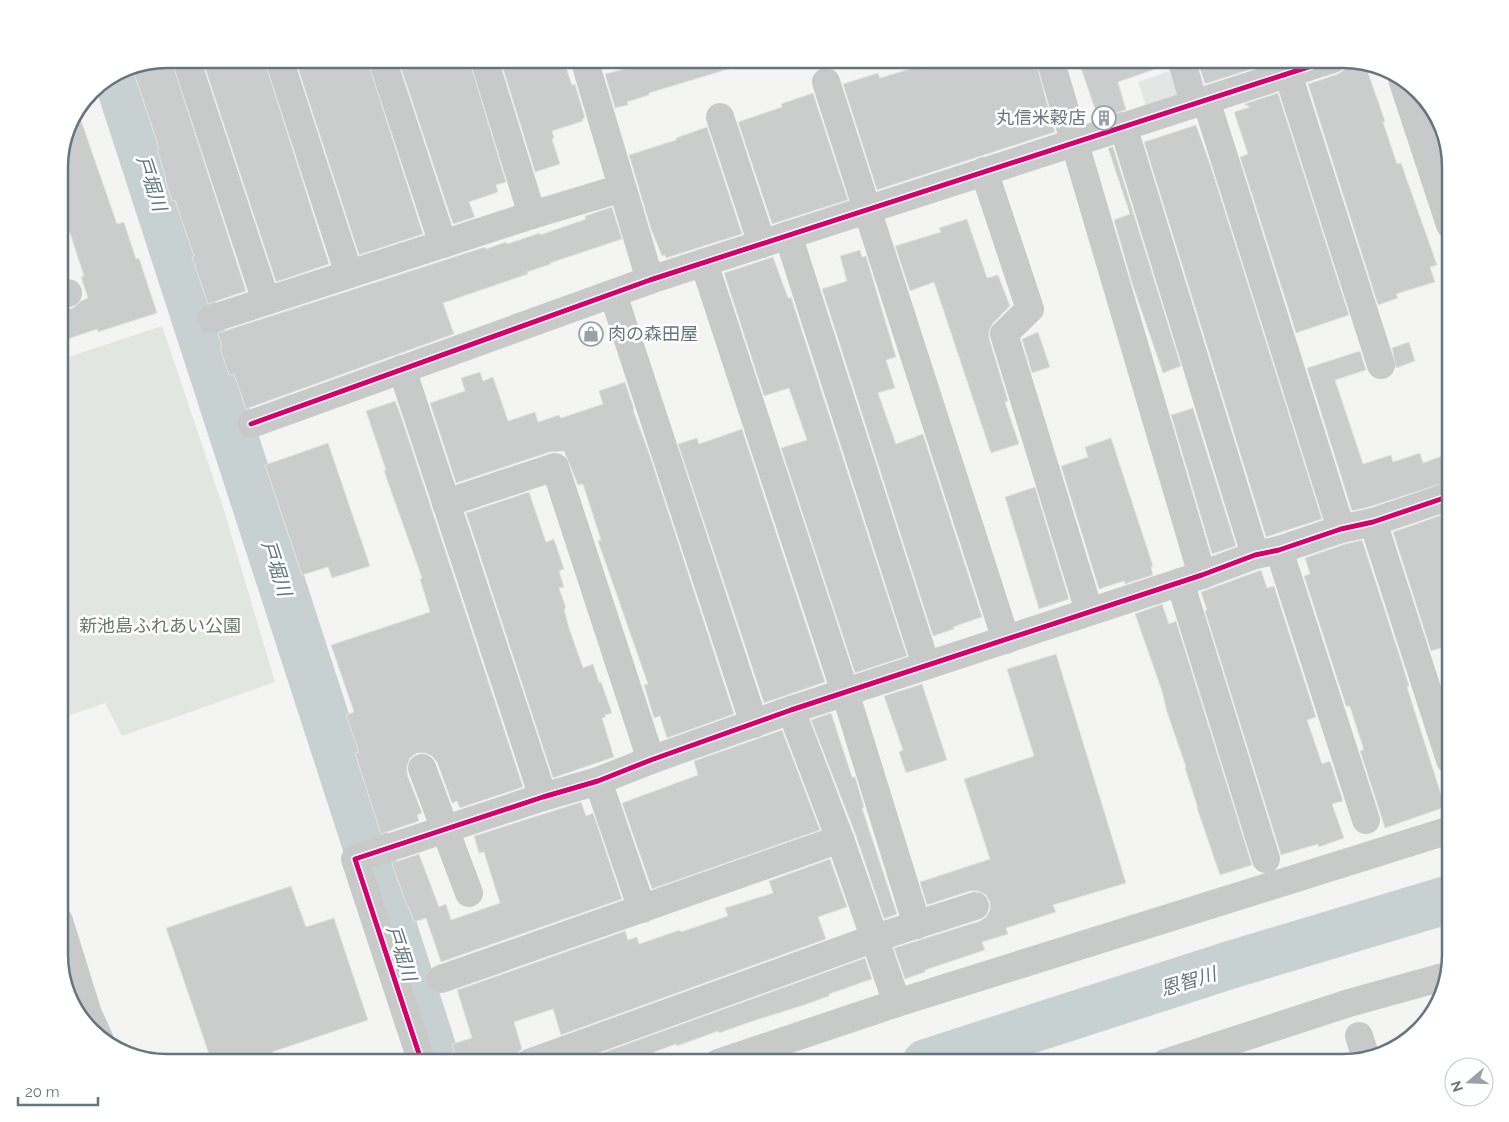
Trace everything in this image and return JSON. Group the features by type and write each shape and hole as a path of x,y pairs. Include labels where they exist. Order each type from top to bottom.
{"street":[{"path":"189,68 266,301"},
{"path":"282,68 350,274"},
{"path":"385,68 443,244"},
{"path":"487,68 532,215"},
{"path":"589,68 622,188 650,280"},
{"path":"1053,68 1076,142 1266,859"},
{"path":"1185,68 1200,102 1341,529"},
{"path":"251,424 650,280 1200,102 1272,71 1287,68"},
{"path":"1272,71 1381,365"},
{"path":"826,82 1006,640"},
{"path":"1406,90 1442,201"},
{"path":"720,117 762,244"},
{"path":"1123,126 1267,552 1366,820"},
{"path":"984,171 1030,308 1004,334 1089,611"},
{"path":"211,319 532,215 622,188"},
{"path":"788,235 926,665"},
{"path":"704,263 845,692 918,924"},
{"path":"612,294 754,724"},
{"path":"402,369 543,797"},
{"path":"446,503 555,468 651,760"},
{"path":"419,1054 356,859 446,828 598,781 791,710 926,665 1191,579 1267,552 1341,529 1373,522 1442,499"},
{"path":"1373,522 1442,735"},
{"path":"791,710 840,839 897,1003"},
{"path":"422,768 469,893"},
{"path":"598,781 642,909"},
{"path":"745,1054 897,1003 1442,833"},
{"path":"441,979 840,839"},
{"path":"554,1054 875,938 974,906"},
{"path":"68,950 90,1019"},
{"path":"1193,1054 1349,1003 1439,978"}],"shaded area":[{"path":"1169,71 1179,100 1148,111 1138,82"}],"green space":[{"name":"新池島ふれあい公園","path":"162,326 223,507 275,682 122,736 105,703 68,716 68,357"}],"building":[{"path":"153,68 174,68 246,291 208,304 175,200 172,201 165,179 157,149 159,148 134,73"},
{"path":"205,68 267,68 329,264 276,282"},
{"path":"298,68 370,68 423,234 359,255"},
{"path":"401,68 472,68 506,182 496,185 498,192 469,202 475,217 453,224"},
{"path":"503,68 566,68 572,85 575,84 585,118 582,119 583,121 552,131 554,138 552,139 560,164 535,172"},
{"path":"628,68 732,68 649,93 649,95 627,102 628,105 615,108 605,74"},
{"path":"912,68 1037,68 1055,132 877,190 843,84 878,73 880,78"},
{"path":"1081,68 1158,68 1118,82 1126,110 1098,118"},
{"path":"1200,68 1255,68 1205,84"},
{"path":"1345,69 1367,71 1385,121 1383,122 1397,164 1401,163 1437,265 1430,267 1435,282 1396,294 1398,298 1378,305 1308,84 1338,74"},
{"path":"813,93 848,200 772,224 738,122 782,107 781,104"},
{"path":"1278,93 1349,315 1296,333 1240,157 1248,154 1234,112 1250,107 1244,104"},
{"path":"80,118 117,224 124,222 136,259 139,258 157,313 98,332 97,329 68,339 68,309 88,298 81,277 84,276 70,233 68,234 69,147"},
{"path":"1196,125 1322,519 1266,537 1144,142"},
{"path":"707,127 742,234 666,258 665,255 662,256 651,229 629,155 676,140 676,138"},
{"path":"1113,147 1181,366 1163,373 1132,283 1114,220 1130,214 1108,148"},
{"path":"612,207 622,239 550,263 527,272 528,274 443,303 454,334 246,409 234,374 229,375 220,348 222,347 218,333 485,247 486,249 540,233 540,235 586,219 585,216"},
{"path":"967,219 987,278 998,275 1010,306 993,323 989,331 989,338 1008,401 1005,402 1019,444 991,453 934,282 910,291 895,246 941,232 939,228"},
{"path":"860,250 862,257 866,256 896,357 886,360 895,388 878,393 896,444 923,434 982,617 933,636 822,289 847,281 840,256"},
{"path":"773,257 788,298 791,297 907,656 855,673 781,448 807,440 789,388 764,396 724,273"},
{"path":"1038,332 1050,367 1032,373 1022,339"},
{"path":"1409,342 1415,361 1396,368 1392,348"},
{"path":"1360,351 1366,370 1335,380 1363,464 1391,455 1393,462 1420,453 1423,463 1442,456 1442,484 1352,511 1307,368"},
{"path":"480,372 483,381 493,377 508,421 535,412 538,422 559,415 561,418 603,404 599,391 625,382 734,714 667,738 660,716 654,718 644,685 648,684 598,541 601,540 583,484 578,485 564,451 550,452 456,483 430,403 465,391 461,378"},
{"path":"395,401 523,787 460,808 457,801 452,803 437,762 432,756 425,753 417,753 410,758 407,774 422,813 417,815 419,821 381,834 355,753 359,752 346,715 354,712 331,645 430,612 420,579 422,578 384,471 386,470 366,411"},
{"path":"1193,408 1236,546 1212,554 1171,415"},
{"path":"742,429 825,682 764,703 678,444 697,438 699,444"},
{"path":"1111,438 1153,566 1151,567 1153,575 1125,584 1124,581 1099,589 1061,466 1088,457 1085,447"},
{"path":"328,443 370,566 332,578 328,567 302,575 265,465"},
{"path":"1035,487 1069,599 1039,609 1005,497"},
{"path":"529,492 546,542 554,539 564,569 559,571 564,587 559,588 566,608 564,609 569,628 583,668 593,664 612,713 602,718 614,757 553,778 466,513"},
{"path":"1442,515 1442,648 1431,651 1393,532"},
{"path":"1362,540 1401,660 1409,686 1407,687 1442,798 1442,808 1385,828 1360,751 1363,750 1363,747 1350,707 1346,706 1304,576 1310,574 1305,558"},
{"path":"1261,570 1267,588 1274,586 1316,717 1307,720 1322,764 1330,761 1343,801 1332,804 1344,838 1319,847 1318,844 1281,855 1205,611 1207,610 1201,592"},
{"path":"1162,604 1169,624 1176,621 1252,865 1220,875 1197,808 1162,691 1135,614"},
{"path":"1056,654 1126,883 1053,905 1056,912 1006,928 1008,934 982,942 985,950 925,970 925,972 905,979 894,948 980,921 986,917 990,910 990,902 986,895 978,891 970,891 927,905 920,882 990,859 964,779 1034,756 1007,669"},
{"path":"922,684 947,760 906,773 899,752 903,750 884,696"},
{"path":"831,713 852,777 855,777 864,807 862,808 897,914 884,919 855,833 811,720"},
{"path":"782,730 820,830 652,889 622,803 698,775 694,761"},
{"path":"581,802 586,816 593,813 622,899 441,962 426,918 414,922 392,863 419,854 439,907 446,904 451,920 500,903 484,852 479,853 474,836"},
{"path":"830,859 847,907 818,917 826,939 561,1035 553,1009 514,1022 522,1049 517,1054 455,1054 452,1044 472,1038 457,990 625,931 628,940 637,937 639,944 728,916 725,908 773,893 769,881"},
{"path":"291,886 306,927 334,918 368,1020 272,1052 273,1054 209,1054 166,928"},
{"path":"865,958 872,979 804,1005 649,1054 599,1054"}],"waterway":[{"name":"戸堀川","path":"118,80 434,1054"},
{"name":"恩智川","path":"954,1054 1230,965 1442,901"}],"cycle path":[{"path":"251,424 650,280 1305,68"},
{"path":"419,1054 355,859 543,797 598,781 791,710 1202,575 1255,555 1279,550 1341,529 1373,522 1442,499"}],"place":[{"name":"丸信米穀店","path":"1104,118"},
{"name":"肉の森田屋","path":"591,334"}]}
